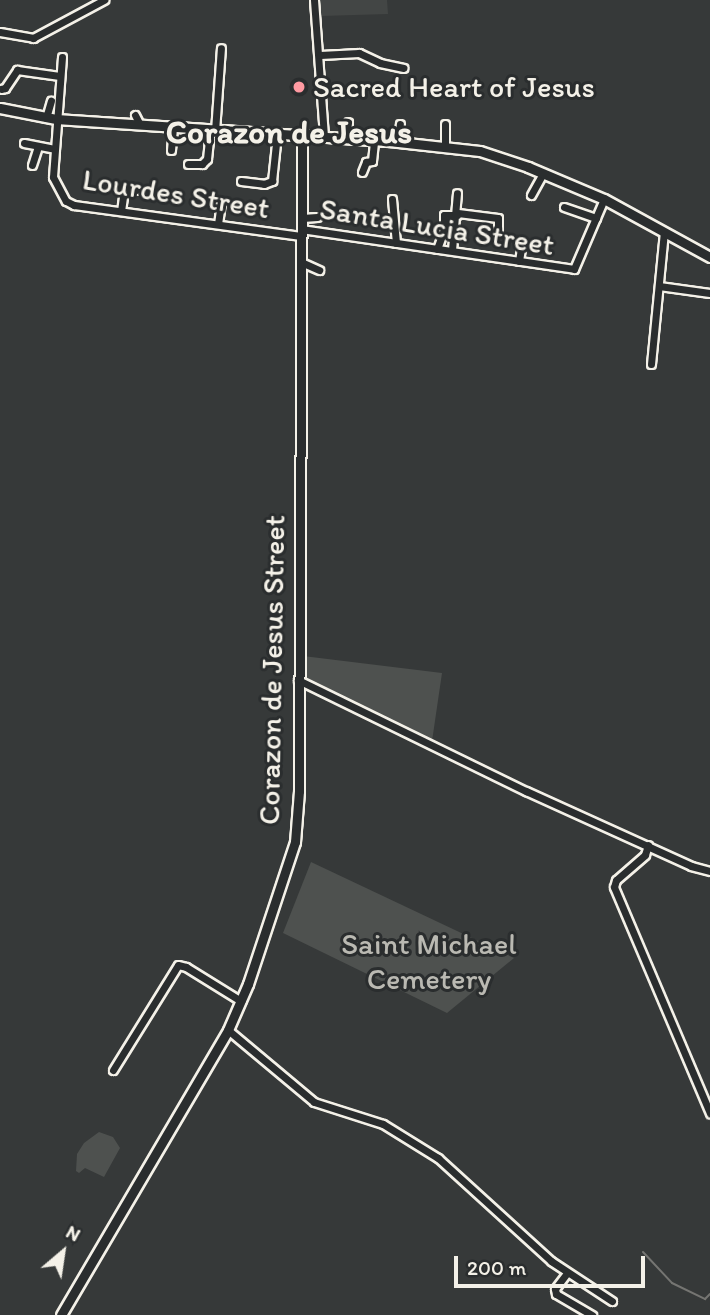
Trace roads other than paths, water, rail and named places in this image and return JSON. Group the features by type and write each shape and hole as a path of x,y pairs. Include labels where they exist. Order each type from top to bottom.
{"street":[{"path":"0,42 1,32 33,38 104,0"},
{"path":"314,0 324,137"},
{"path":"188,164 202,164 207,159 221,48"},
{"path":"320,55 359,53 380,63 403,68"},
{"name":"Lourdes Street","path":"62,57 51,118 55,186 66,201 78,206 120,213 301,233"},
{"path":"1,89 5,88 18,70 60,76"},
{"path":"51,101 51,118"},
{"path":"0,108 51,118 94,117 173,128 398,142 480,151 543,173 604,199 710,257"},
{"path":"135,115 140,125"},
{"path":"346,139 348,122"},
{"path":"398,142 400,124"},
{"path":"445,124 445,146"},
{"path":"171,150 173,128"},
{"path":"241,181 264,184 272,181 277,134"},
{"name":"Corazon de Jesus Street","path":"61,1315 228,1030 241,1001 295,842 299,791 304,257 301,233 302,136"},
{"path":"362,172 366,162 372,161 374,141"},
{"path":"24,143 54,149"},
{"path":"32,165 38,147"},
{"path":"531,195 543,173"},
{"path":"120,213 124,190 136,193"},
{"path":"452,250 457,193"},
{"path":"78,206 79,195"},
{"path":"392,199 396,243"},
{"name":"Santa Lucia Street","path":"301,233 452,250 574,269 604,199"},
{"path":"218,224 221,202"},
{"path":"564,207 596,218"},
{"path":"437,249 444,230 444,215 498,218 498,229"},
{"path":"302,218 317,217"},
{"path":"651,365 664,232"},
{"path":"481,255 482,245"},
{"path":"519,261 522,248"},
{"path":"304,257 319,270"},
{"path":"573,279 574,269"},
{"path":"659,286 710,293"},
{"path":"298,680 526,791 691,866 710,871"},
{"path":"648,845 645,855 616,880 614,887 710,1113"},
{"path":"113,1070 178,965 186,967 241,1001"},
{"path":"228,1030 314,1102 383,1124 438,1158 567,1273 612,1301"},
{"path":"567,1273 555,1289 556,1294 593,1315"}],"waterway":[{"path":"643,1252 672,1283 705,1299 710,1294"}],"place":[{"name":"Sacred Heart of Jesus","path":"299,87"}],"district":[{"name":"Corazon de Jesus","path":"289,132"}],"park label":[{"name":"Saint Michael Cemetery","path":"429,961"}]}
